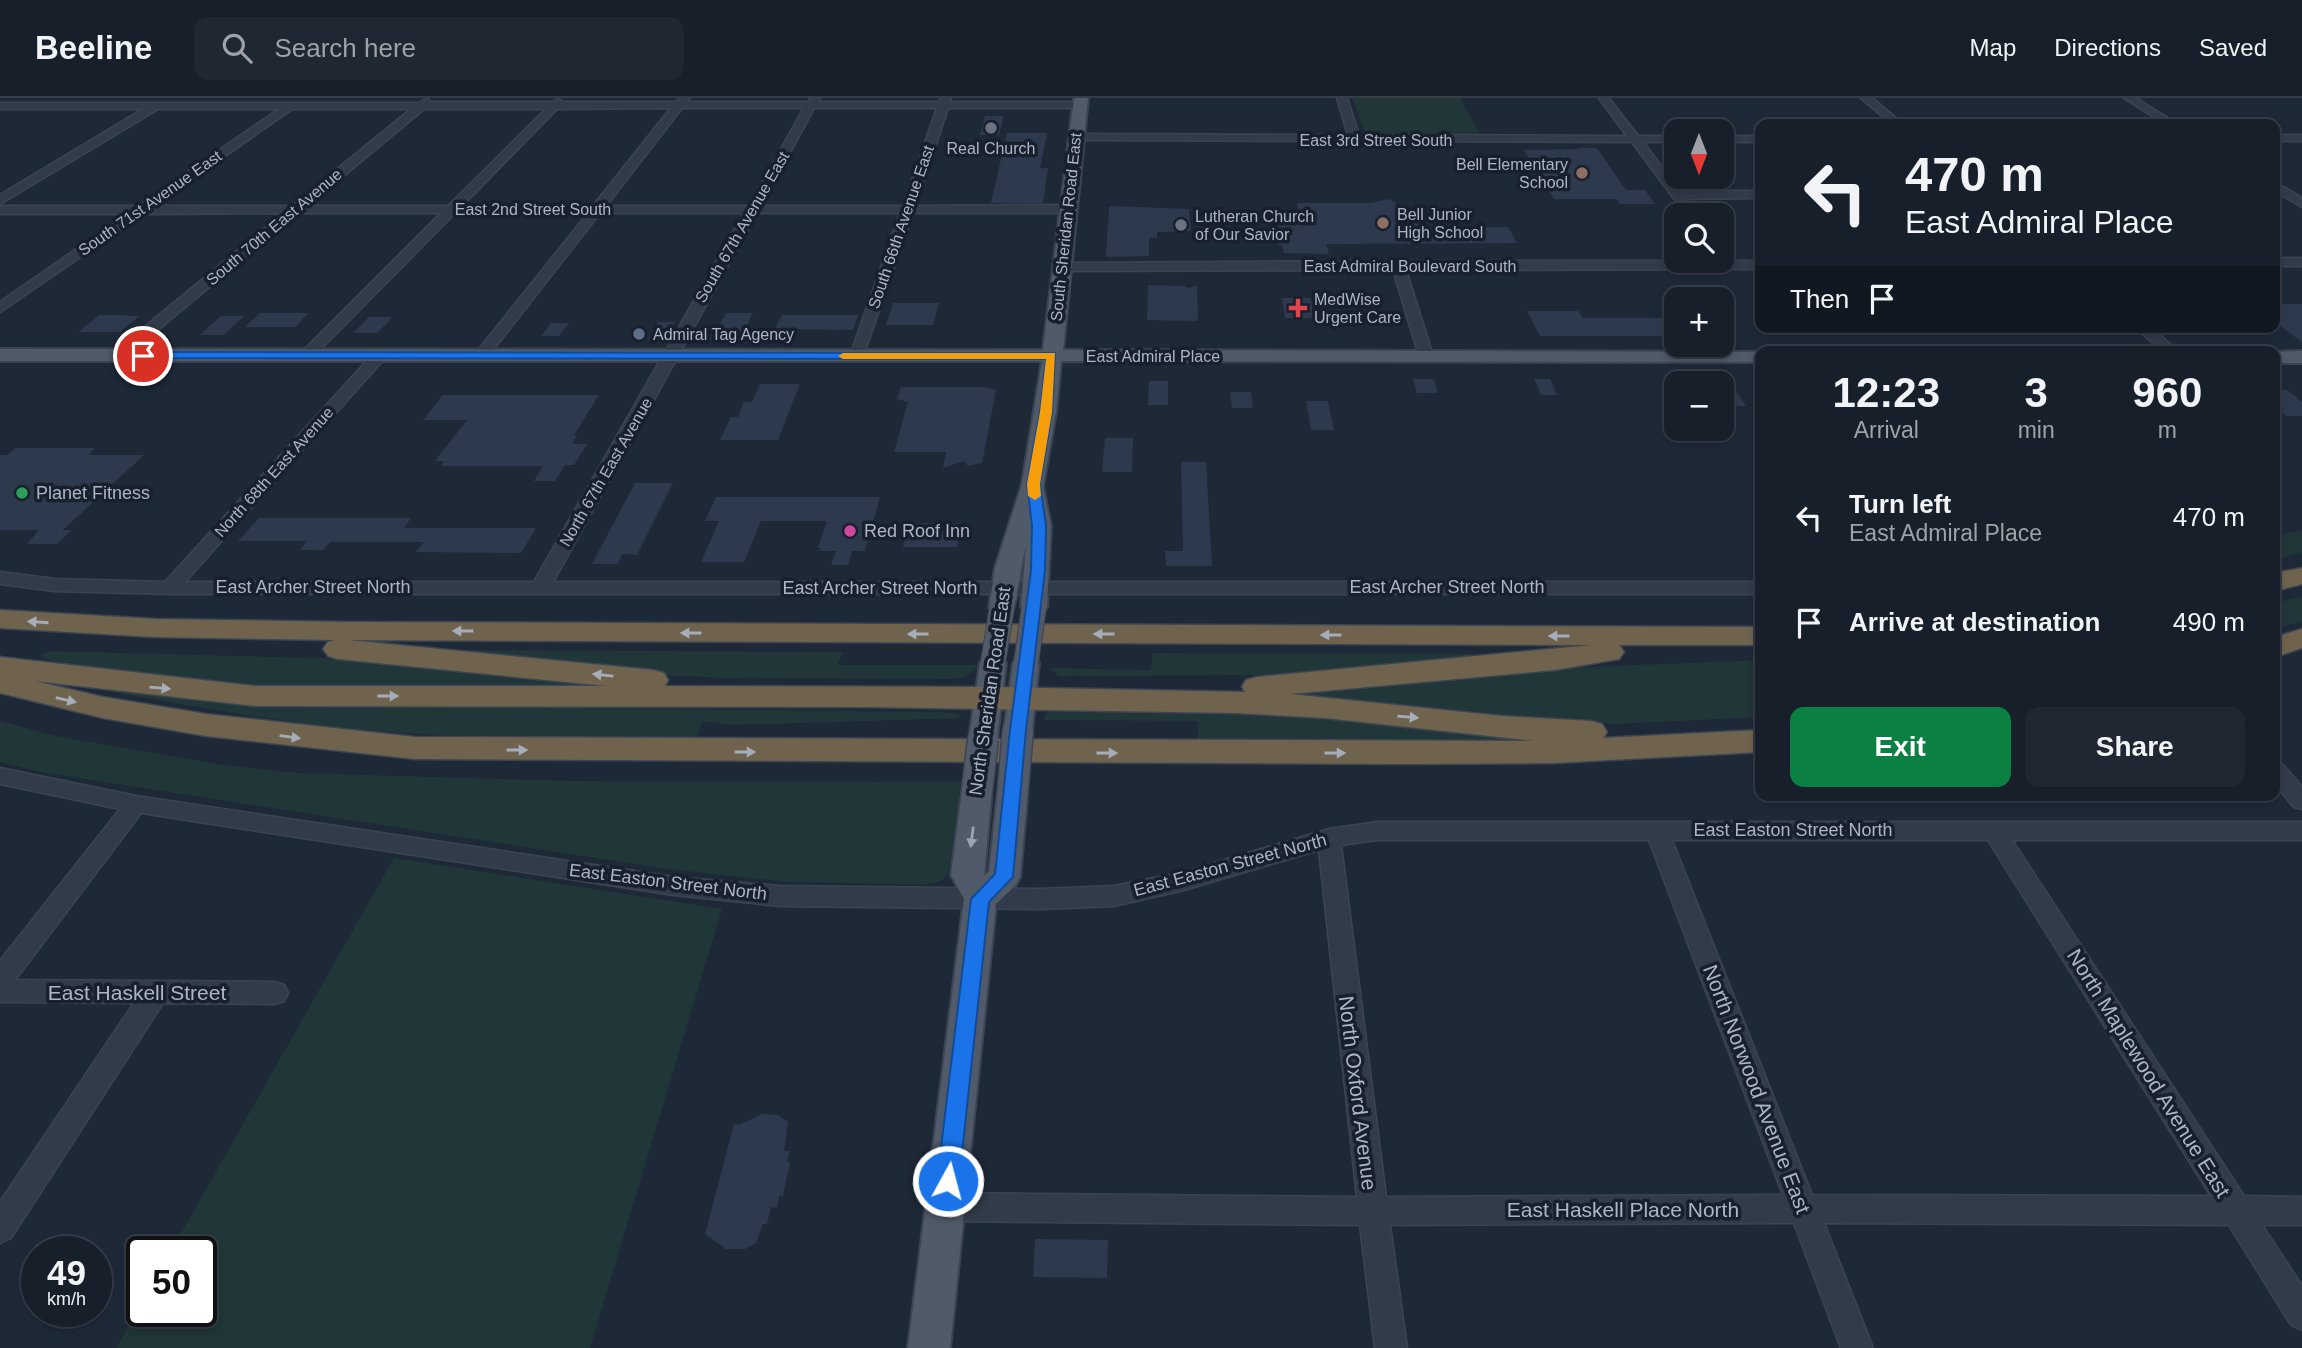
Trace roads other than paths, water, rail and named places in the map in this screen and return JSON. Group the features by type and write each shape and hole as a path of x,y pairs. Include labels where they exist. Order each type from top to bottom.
{"highway":[{"path":"2280,581 2302,576"},
{"path":"0,619 155,628 650,680 738,684 990,683 1022,695 1242,702 1532,729 1755,734"},
{"path":"155,628 1755,636"},
{"path":"1022,695 1304,684 1555,660 1701,637"},
{"path":"2280,645 2302,638"},
{"path":"0,667 148,687 255,696 990,683"},
{"path":"0,683 106,709 192,725 323,741 415,748 563,751 1419,753 1553,752 1755,741"}],"main road":[{"name":"South Sheridan Road East","path":"1051,356 1080,101"},
{"name":"East Admiral Place","path":"0,355 1755,356"},
{"name":"North Sheridan Road East","path":"929,1348 980,899 967,875 983,739 1009,558 1033,484 1046,412 1051,356"},
{"path":"2280,357 2302,357"},
{"name":"North Sheridan Road East","path":"980,899 1004,877 1022,695 1035,597 1039,526 1033,484"}],"street":[{"path":"0,118 37,98"},
{"path":"0,200 169,98"},
{"path":"1342,98 1356,140"},
{"path":"1604,98 1683,203"},
{"path":"1866,98 1892,119"},
{"path":"2129,98 2164,119"},
{"path":"0,106 427,101 1080,101"},
{"name":"South 70th East Avenue","path":"118,356 427,101"},
{"path":"481,356 682,101"},
{"name":"South 67th Avenue East","path":"670,356 813,101"},
{"name":"South 66th Avenue East","path":"857,356 945,101"},
{"name":"South 71st Avenue East","path":"0,308 295,102"},
{"path":"306,356 558,102"},
{"name":"East 3rd Street South","path":"1076,137 1664,139"},
{"path":"2280,138 2302,138"},
{"path":"1734,139 1755,139"},
{"path":"2280,191 2302,193"},
{"path":"2280,192 2302,203"},
{"path":"1677,195 1755,195"},
{"name":"East 2nd Street South","path":"0,210 1067,209"},
{"name":"East Admiral Boulevard South","path":"1060,267 1664,261"},
{"name":"East Admiral Boulevard South","path":"1734,261 1755,264"},
{"path":"2280,262 2302,262"},
{"path":"1398,265 1426,356"},
{"path":"2149,333 2165,346"},
{"name":"North 68th East Avenue","path":"170,588 379,356"},
{"name":"North 67th East Avenue","path":"541,587 670,356"},
{"name":"East Archer Street North","path":"0,578 55,585 170,588 541,587 1003,597 1755,588"},
{"name":"East Easton Street North","path":"0,776 136,804 674,886 780,896 1085,898 1152,889 1328,838 1377,831 2302,831"},
{"path":"2280,777 2302,801"},
{"path":"0,980 136,804"},
{"name":"North Norwood Avenue East","path":"1657,830 1857,1348"},
{"name":"North Maplewood Avenue East","path":"1995,832 2302,1314"},
{"name":"North Oxford Avenue","path":"1328,838 1391,1348"},
{"name":"East Haskell Street","path":"0,991 275,993"},
{"path":"0,1228 156,992"},
{"name":"East Haskell Place North","path":"945,1207 1372,1211 2302,1211"}],"place":[{"name":"Real Church","path":"991,128"},
{"name":"Bell Elementary School","path":"1582,173"},
{"name":"Bell Junior High School","path":"1383,223"},
{"name":"Lutheran Church of Our Savior","path":"1181,225"},
{"name":"MedWise Urgent Care","path":"1298,308"},
{"name":"Admiral Tag Agency","path":"639,334"},
{"name":"Planet Fitness","path":"22,493"},
{"name":"Red Roof Inn","path":"850,531"}]}
